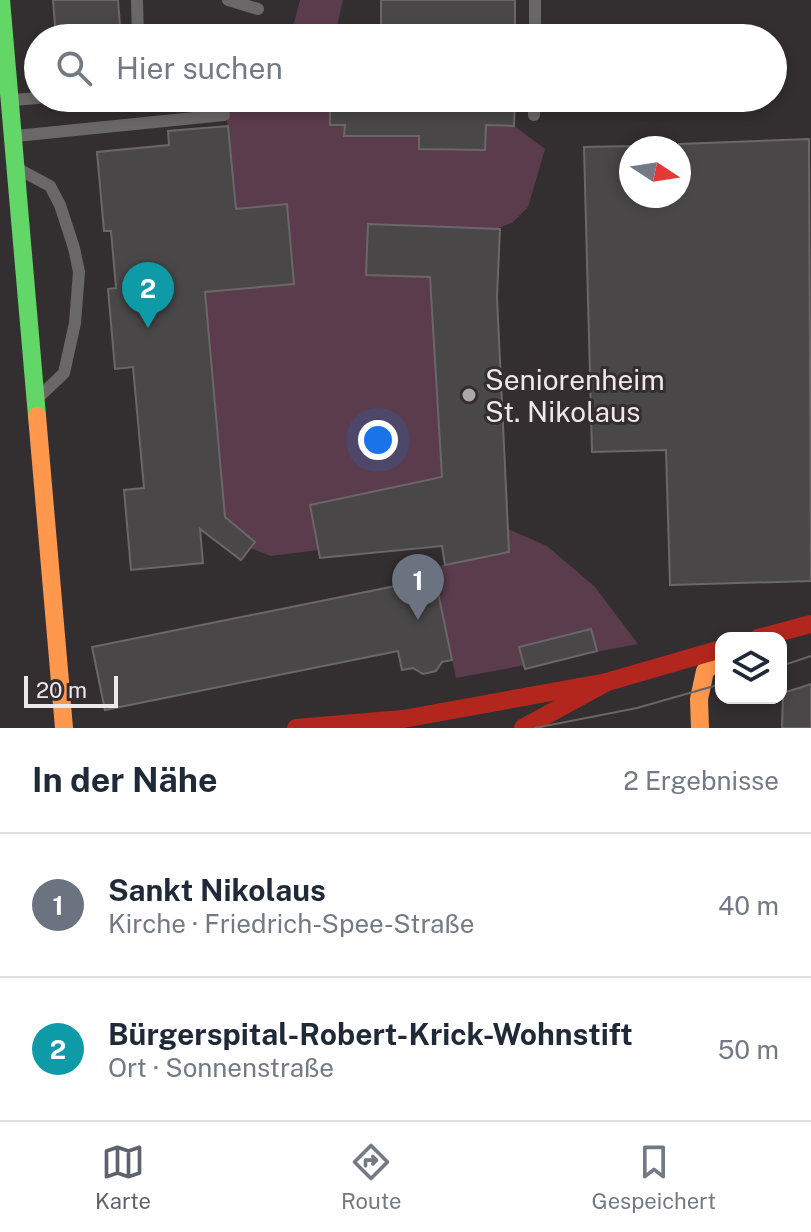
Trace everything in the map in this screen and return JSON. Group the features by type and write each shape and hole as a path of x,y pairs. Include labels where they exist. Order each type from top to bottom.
{"street":[{"path":"1,0 64,728"},
{"path":"781,632 811,624"},
{"path":"296,728 403,719 607,682 715,651"},
{"path":"700,728 699,699 705,671 715,663"},
{"path":"523,728 607,682"}],"lane":[{"path":"137,0 138,24"},
{"path":"228,0 258,9"},
{"path":"535,0 535,24"},
{"path":"10,100 24,99"},
{"path":"13,136 224,115"},
{"path":"16,168 50,186 64,216 79,272 75,323 64,373 37,399"}],"shaded area":[{"path":"300,0 343,0 337,24 294,24"},
{"path":"226,112 338,112 345,125 345,136 419,136 419,149 485,150 486,125 514,126 545,149 528,207 512,223 367,275 458,278 443,491 416,483 310,505 318,550 271,556 251,548 255,541 239,528 233,534 225,522 204,283 213,291 293,284 286,204 236,209"},
{"path":"508,529 547,546 595,587 638,644 456,678 433,567 508,552"}],"building":[{"path":"53,0 118,0 120,24 55,24"},
{"path":"381,0 515,0 515,24 381,24"},
{"path":"330,112 514,112 514,126 486,125 485,150 419,149 419,136 344,136 345,125 330,125"},
{"path":"228,126 236,209 287,204 294,284 205,292 225,517 255,542 241,560 200,529 203,563 131,570 124,490 144,488 133,367 115,369 108,289 116,288 111,231 104,231 97,152 169,145 168,131"},
{"path":"809,139 811,581 670,585 666,450 592,452 584,147 619,146 619,208 691,208 691,144"},
{"name":"Seniorenheim St. Nikolaus","path":"368,224 500,229 497,297 509,552 445,565 442,546 320,558 310,505 442,477 430,277 366,275"},
{"path":"435,578 452,660 442,662 436,671 423,674 413,668 402,670 398,651 105,710 92,647"},
{"path":"591,629 597,651 525,669 519,647"},
{"path":"811,684 811,728 782,728 783,704 787,704 787,692"}],"tram line":[{"path":"787,664 811,656"},
{"path":"535,728 637,708 715,686"}],"traffic: fast":[{"path":"1,0 37,416"}],"traffic: slow":[{"path":"37,416 64,728"},
{"path":"700,728 699,699 705,671 715,663"}],"traffic: jam":[{"path":"781,632 811,624"},
{"path":"523,728 607,682 715,651"},
{"path":"296,728 403,719 607,682"}],"place":[{"name":"Bürgerspital-Robert-Krick-Wohnstift","path":"148,328"},
{"name":"Seniorenheim St. Nikolaus","path":"469,395"},
{"name":"Sankt Nikolaus","path":"418,620"}]}
